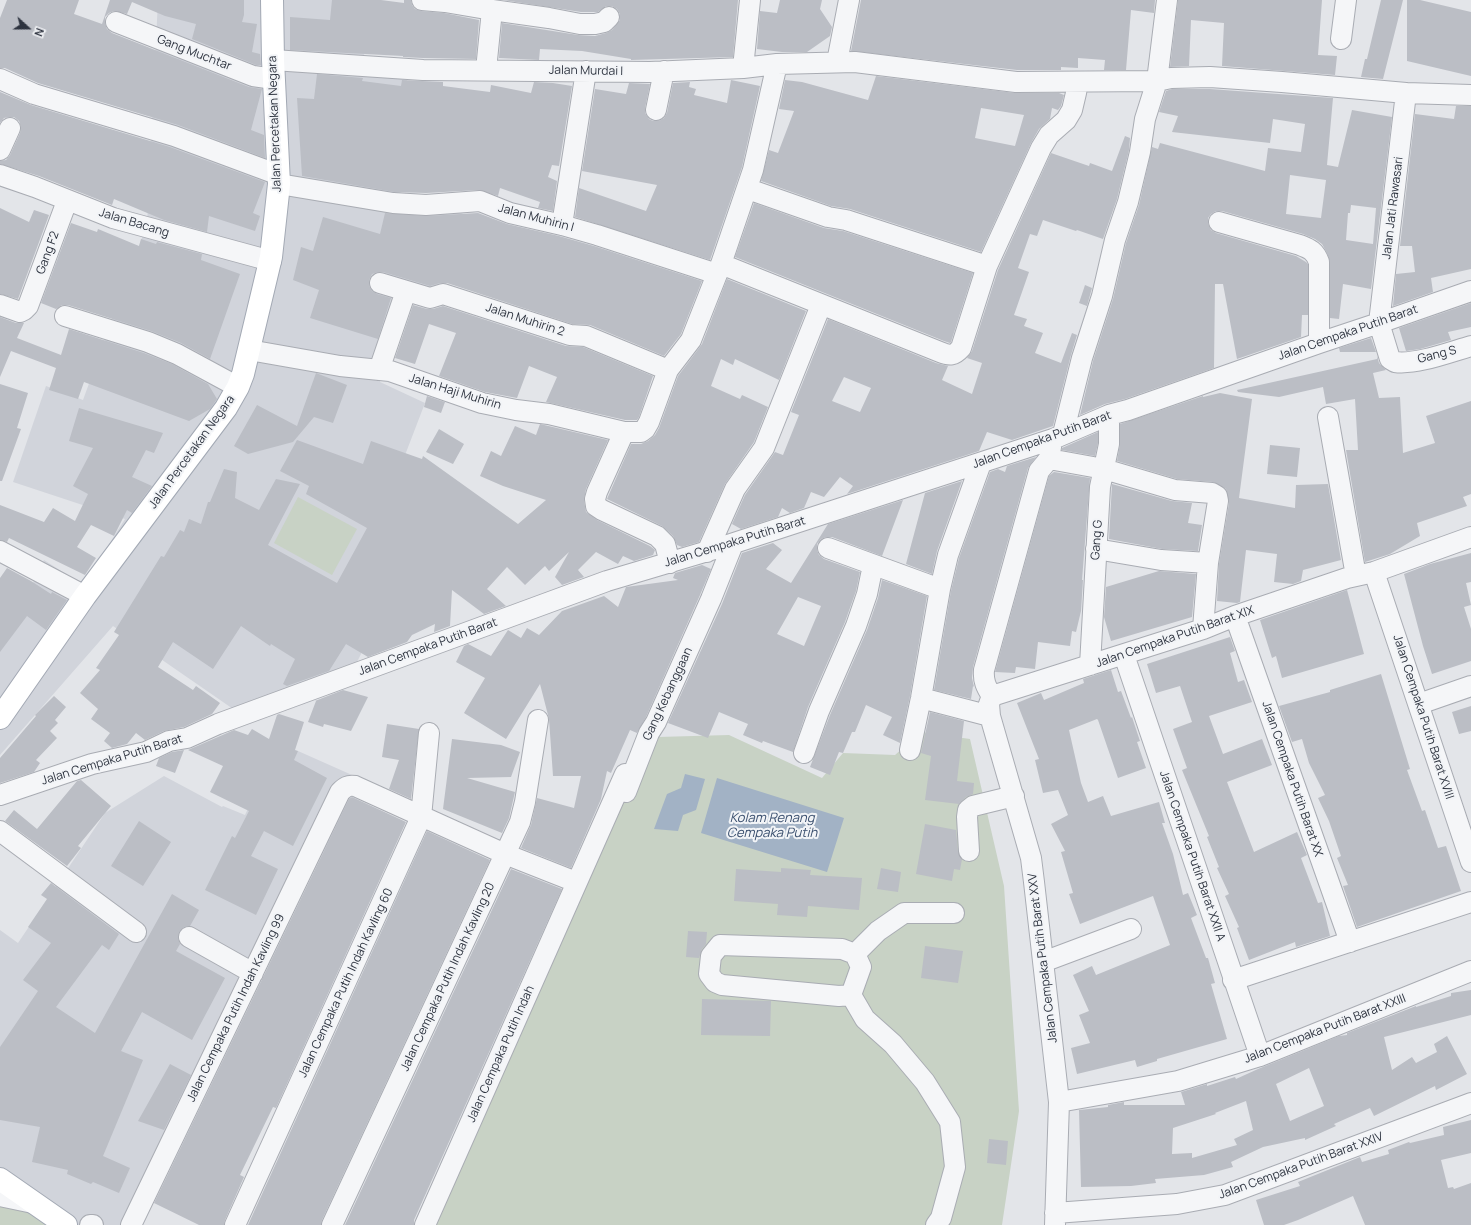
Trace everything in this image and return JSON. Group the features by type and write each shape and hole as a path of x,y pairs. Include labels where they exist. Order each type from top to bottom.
{"main road":[{"name":"Jalan Percetakan Negara","path":"0,718 85,596 226,408 238,387 249,350 271,261 279,179 272,0"},
{"path":"0,1179 66,1225"}],"street":[{"path":"422,0 445,1 492,10 537,8 580,24 595,24 604,22 610,17"},
{"path":"743,68 750,0"},
{"path":"837,62 849,0"},
{"path":"992,696 985,685 983,677 984,670 1038,471 1049,459 1058,436 1102,296 1115,240 1128,202 1140,152 1145,118 1157,81 1168,0"},
{"path":"1341,39 1346,0"},
{"path":"486,70 492,10"},
{"name":"Gang Muchtar","path":"116,22 253,76 274,70"},
{"name":"Jalan Murdai I","path":"274,70 664,71 743,68 777,64 855,62 1016,82 1157,81 1171,78 1210,77 1406,93 1471,94"},
{"path":"668,370 692,340 748,189 763,130 777,64"},
{"path":"562,224 586,71"},
{"path":"656,110 664,71"},
{"name":"Jalan Muhirin I","path":"0,79 34,94 174,136 279,179 393,203 426,205 480,201 510,213 562,224 719,269 821,305 944,354 953,355 961,348 987,266"},
{"path":"748,189 828,217 846,220 987,266 1041,148 1049,135 1066,120 1072,110 1078,82"},
{"name":"Jalan Jati Rawasari","path":"1379,323 1406,93"},
{"path":"0,150 10,128"},
{"name":"Jalan Bacang","path":"0,175 35,187 113,218 271,261"},
{"name":"Gang F2","path":"0,305 20,312 28,306 67,201"},
{"path":"1219,222 1300,245 1310,249 1316,254 1318,262 1319,343"},
{"name":"Jalan Muhirin 2","path":"380,283 430,298 444,294 570,335 586,336 668,370"},
{"path":"379,370 406,291"},
{"name":"Jalan Cempaka Putih Barat","path":"0,795 92,764 146,752 169,741 187,738 218,724 607,581 733,544 981,463 1058,436 1109,415 1128,410 1471,291"},
{"path":"707,552 735,489 764,448 821,305"},
{"path":"66,316 148,342 177,354 238,387"},
{"name":"Gang S","path":"1379,323 1390,359 1395,362 1403,363 1436,356 1471,346"},
{"name":"Jalan Haji Muhirin","path":"249,350 340,366 390,371 482,403 516,410 549,414 624,432 641,432 645,429 668,370"},
{"name":"Gang G","path":"1090,665 1100,487 1109,444 1109,415"},
{"path":"1328,416 1365,574"},
{"path":"624,432 597,492 595,499 596,506 657,536 665,544 670,563"},
{"path":"1049,459 1104,469 1175,490 1212,494 1217,496 1218,501 1208,563 1203,629"},
{"path":"910,750 921,698 940,589 948,555 981,463"},
{"name":"Jalan Cempaka Putih Barat XIX","path":"992,696 1203,629 1235,616 1365,574 1471,537"},
{"name":"Gang Kebanggaan","path":"597,838 603,836 617,815 649,733 656,722 711,599 733,544"},
{"path":"828,548 940,589"},
{"path":"1096,549 1161,560 1208,563"},
{"path":"0,551 85,596"},
{"path":"804,753 819,711 856,626 867,594 873,564"},
{"name":"Jalan Cempaka Putih Barat XVIII","path":"1365,574 1419,704 1471,862"},
{"name":"Jalan Cempaka Putih Barat XX","path":"1235,616 1350,942"},
{"name":"Jalan Cempaka Putih Barat XXII A","path":"1124,655 1260,1056"},
{"path":"1419,704 1471,686"},
{"name":"Jalan Cempaka Putih Barat XXV","path":"992,696 989,704 990,716 1031,858 1059,1102 1055,1219"},
{"path":"921,698 990,716"},
{"name":"Jalan Cempaka Putih Indah Kavling 20","path":"332,1225 506,854 522,815 538,720"},
{"name":"Jalan Cempaka Putih Indah Kavling 60","path":"235,1225 421,817 429,733"},
{"name":"Jalan Cempaka Putih Indah","path":"425,1225 625,774"},
{"name":"Jalan Cempaka Putih Indah Kavling 99","path":"132,1225 340,792 346,787 355,786 421,817"},
{"path":"969,851 968,810 973,806 1014,796"},
{"path":"421,817 506,854 576,882"},
{"path":"0,831 136,932"},
{"path":"1233,980 1471,902"},
{"path":"855,954 878,931 904,913 954,913"},
{"path":"1043,960 1051,959 1131,929"},
{"path":"189,937 253,973"},
{"path":"720,945 842,949 855,954 861,967 851,995 839,996 722,985 715,982 710,974 711,956 720,945"},
{"name":"Jalan Cempaka Putih Barat XXIII","path":"1059,1102 1178,1080 1260,1056 1471,971"},
{"path":"851,995 865,1018 893,1044 925,1082 950,1122 955,1167 941,1218 936,1225"},
{"name":"Jalan Cempaka Putih Barat XXIV","path":"1055,1219 1177,1204 1225,1195 1471,1103"},
{"path":"0,1196 33,1203"}],"shaded area":[{"path":"158,0 372,0 362,69 407,80 390,189 464,214 441,304 414,298 380,382 425,403 397,476 436,504 353,670 236,711 113,626 0,755 0,632 17,616 44,560 83,585 125,519 13,482 46,386 83,400 147,224"},
{"path":"298,497 357,529 332,575 274,543"},
{"path":"921,732 970,739 1004,886 1019,1111 1002,1225 429,1225 578,886 658,737 729,735 822,778 843,753 895,755"},
{"path":"275,751 298,751 361,779 131,1225 53,1225 0,1206 0,930 18,943 105,813 164,776 222,807 223,806 245,815"},
{"path":"0,1203 53,1217 64,1225 0,1225"}],"water":[{"path":"685,774 705,779 696,810 683,815 678,831 654,829 667,794 681,788"},
{"name":"Kolam Renang Cempaka Putih","path":"717,778 844,818 827,872 701,833"}],"building":[{"path":"7,0 79,0 74,14 102,24 110,0 244,0 244,15 242,22 257,24 252,52 260,54 261,65 256,65 192,39 196,24 165,16 132,2 127,14 114,11 109,13 105,17 105,23 107,29 112,33 249,87 262,89 251,130 264,135 265,158 178,125 38,83 5,68 0,68 0,18"},
{"path":"332,0 381,0 404,3 404,0 411,0 415,9 421,11 444,13 479,20 476,59 423,58 290,50 290,17 330,20"},
{"path":"503,0 738,0 733,57 631,60 582,51 540,49 539,60 499,58 502,23 578,35 595,36 612,30 620,20 620,14 617,9 612,6 606,6 598,12 581,12"},
{"path":"780,0 822,0 820,9 832,27 830,36 807,52 782,52 757,49 760,11 777,13"},
{"path":"861,0 1155,0 1154,13 1131,10 1126,70 1104,70 1105,60 1078,58 1078,68 1061,67 1061,70 1017,70 851,51"},
{"path":"1178,0 1322,0 1318,55 1337,56 1335,75 1222,66 1224,23 1191,20 1189,66 1170,67"},
{"path":"1381,0 1403,0 1383,79 1361,77 1365,59 1367,59"},
{"path":"1407,0 1420,0 1471,12 1471,76 1407,61"},
{"path":"317,74 363,78 362,81 401,86 402,80 443,82 443,86 490,92 491,85 531,93 534,82 572,86 559,166 552,165 548,177 557,181 553,211 538,208 540,202 500,188 498,196 479,190 426,193 394,192 302,176 297,98 314,99"},
{"path":"876,76 1015,93 1059,93 1064,95 1061,106 1058,110 1052,108 1050,119 1039,129 1031,143 981,252 850,209 831,206 761,181 769,150 778,153 794,111 779,109 785,80 802,82 868,100","holes":["981,108 1024,115 1015,146 975,138"]},
{"path":"731,80 760,86 742,167 710,260 575,217 579,188 646,211 657,185 582,171 595,89 626,94 629,83 650,84 645,113 649,119 659,121 664,118 667,113 673,83 690,82 689,87 696,89 694,95 727,103"},
{"path":"1172,89 1210,89 1333,98 1327,165 1338,167 1352,110 1392,117 1371,289 1343,284 1339,319 1330,318 1330,262 1322,244 1303,234 1222,211 1216,211 1208,218 1208,224 1211,230 1216,233 1296,256 1308,264 1308,315 1302,315 1301,337 1237,359 1223,284 1215,284 1214,368 1125,399 1105,404 1080,415 1093,361 1113,299 1126,243 1139,205 1152,147 1158,149 1160,143 1265,171 1268,148 1301,152 1305,124 1273,119 1270,143 1172,132 1178,116 1159,112 1166,91","holes":["1290,175 1326,180 1321,218 1286,214","1351,205 1376,208 1373,244 1346,240 1348,213 1350,213"]},
{"path":"0,92 31,105 170,147 265,182 253,213 260,216 255,231 209,216 207,232 164,220 114,199 112,205 39,176 0,164 0,161 6,160 10,155 20,133 21,127 19,121 14,117 4,118 0,123"},
{"path":"1456,106 1471,106 1471,269 1431,278 1433,292 1393,306 1396,274 1415,272 1412,246 1400,246 1415,114 1454,119"},
{"path":"1125,136 1130,138 1129,150 1117,199 1103,239 1043,220 1037,236 1030,234 1018,268 1029,272 1014,315 1027,319 1024,326 1043,333 1035,353 1061,363 1072,333 1077,335 1053,426 1012,440 987,432 979,451 847,494 853,486 840,477 824,497 811,492 804,508 790,513 782,508 778,517 741,529 732,524 745,495 775,452 783,455 799,415 791,412 828,319 936,363 948,366 942,380 972,394 982,363 967,358 972,351 998,270 1051,153 1089,166 1090,163 1112,171","holes":["844,377 871,388 860,412 832,401"]},
{"path":"754,203 824,228 843,231 973,273 951,342 944,341 735,257"},
{"path":"0,208 29,222 34,210 49,215 18,299 0,294"},
{"path":"385,213 427,216 478,213 507,224 594,246 702,281 681,334 664,356 590,325 572,324 447,283 440,283 430,286 383,272 372,274 369,280 369,286 372,291 391,298 378,339 310,318 319,290 293,280 301,247 313,251 323,217 380,234"},
{"path":"71,223 97,232 98,229 139,246 141,239 156,244 157,242 202,254 201,260 240,274 210,359 181,343 151,331 68,305 62,305 56,309 41,303"},
{"path":"727,279 806,311 779,380 735,359 733,365 721,359 711,386 740,399 742,395 768,407 754,442 725,484 699,542 682,547 677,545 673,536 662,526 607,499 631,444 641,444 648,441 655,435 659,428 678,376 702,344"},
{"path":"1085,285 1092,288 1087,306 1079,303"},
{"path":"1471,303 1471,327 1448,332 1451,340 1420,349 1406,351 1399,328"},
{"path":"413,305 427,309 443,306 566,346 583,347 653,376 639,417 637,420 625,420 546,402 557,377 529,366 517,398 485,392 439,376 456,333 429,324 415,364 395,358"},
{"path":"0,317 16,323 24,323 17,338 61,355 69,329 144,353 172,364 208,384 217,399 210,409 189,421 84,382 78,399 49,390 56,368 11,351 0,377"},
{"path":"1371,338 1376,352 1340,352 1339,348"},
{"path":"1377,356 1379,363 1386,370 1373,373 1379,398 1400,397 1403,453 1435,443 1426,416 1471,401 1471,494 1463,497 1467,506 1417,523 1420,536 1390,554 1365,562 1346,450 1358,450 1355,399 1326,404 1323,387 1279,397 1238,392 1237,390 1377,359"},
{"path":"316,373 347,385 333,423 314,417 293,442 248,454 234,446 257,405 297,426"},
{"path":"0,384 28,393 17,428 21,429 2,481 0,481"},
{"path":"1220,393 1252,399 1239,498 1295,508 1296,485 1328,484 1341,560 1303,570 1301,581 1293,584 1274,582 1277,554 1246,550 1240,602 1237,603 1217,601 1219,564 1229,503 1226,489 1213,482 1177,479 1117,461 1120,444 1120,424 1203,396"},
{"path":"427,396 445,402 441,413 424,407"},
{"path":"79,408 163,433 154,453 146,450 132,477 152,486 132,513 127,510 114,536 91,525 77,547 96,558 85,575 9,538 7,542 0,540 0,505 44,522 53,508 75,521 88,494 73,486 93,448 69,441"},
{"path":"540,424 608,440 586,489 584,500 586,512 597,520 650,546 655,550 653,555 634,561 623,556 618,564 596,552 578,570 584,577 562,585 555,577 569,552 549,571 545,566 525,585 507,567 487,589 506,606 484,614 452,590 450,626 434,632 435,624 412,635 407,642 368,657 346,644 329,671 287,686 283,684 295,659 271,644 270,646 241,626 213,669 173,642 158,667 193,690 196,686 220,703 212,714 184,727 164,731 145,740 136,733 127,744 112,748 104,741 110,733 91,719 98,709 80,693 100,670 96,668 119,635 114,632 161,556 164,557 180,530 184,532 189,519 201,524 208,502 210,502 224,469 237,472 235,498 259,510 276,479 300,484 268,545 337,583 367,528 306,494 309,486 280,471 297,440 363,464 371,441 422,459 423,456 518,524 546,500 503,486 480,476 491,451 501,456 515,426 536,435"},
{"path":"439,429 464,444 453,464 426,452"},
{"path":"1098,432 1098,443 1095,456 1062,450 1062,448"},
{"path":"1270,445 1300,448 1297,477 1267,474"},
{"path":"1036,457 1028,468 973,667 972,678 974,687 973,686 971,699 934,690 951,591 959,558 990,472 998,469 1005,472 1007,466"},
{"path":"1054,472 1090,478 1081,611 1076,632 1072,631 1070,646 1038,642 1035,669 1016,667 1015,673 995,672 1049,476"},
{"path":"962,481 937,551 932,574 906,564 925,493"},
{"path":"1112,484 1172,501 1192,503 1188,523 1202,525 1198,551 1162,549 1109,539"},
{"path":"903,500 882,556 832,537 821,539 817,544 819,555 824,559 860,572 856,591 845,622 808,707 793,752 763,741 762,743 743,735 748,724 719,712 708,738 668,723 722,604 742,553 773,543 782,550 766,569 791,583 828,524","holes":["798,597 821,606 804,646 777,634"]},
{"path":"1471,553 1471,582 1466,583 1471,605 1464,607 1471,629 1471,661 1432,674 1404,574 1430,564"},
{"path":"702,565 711,569 700,595 646,717 637,733 630,730 611,773 607,771 601,799 571,868 521,848 531,825 537,798 574,808 581,776 553,776 549,719 540,684 506,739 464,713 485,678 456,662 464,646 468,644 491,656 508,630 521,638 527,628 539,635 562,611 604,596 618,607 626,587 678,580 673,578 675,573"},
{"path":"7,568 51,594 52,592 67,600 46,630 27,616 0,652 0,578"},
{"path":"1159,571 1196,574 1192,617 1111,641 1104,617 1106,587"},
{"path":"882,580 927,596 910,696 900,743 883,735 892,717 866,705 855,732 852,732 843,753 839,752 830,775 810,767 830,715 867,630 878,598"},
{"path":"1347,590 1364,654 1282,678 1276,656 1272,658 1260,620"},
{"path":"1230,637 1235,651 1230,653 1238,682 1244,680 1252,702 1209,716 1223,754 1262,739 1272,765 1227,782 1254,852 1297,832 1307,855 1301,858 1318,903 1322,902 1330,936 1296,947 1295,942 1249,960 1237,928 1239,927 1225,896 1229,894 1217,868 1219,867 1207,837 1209,836 1182,770 1187,768 1173,729 1192,722 1180,686 1156,693 1147,664"},
{"path":"1111,670 1118,692 1121,691 1131,718 1132,717 1140,741 1137,742 1146,768 1118,778 1097,719 1069,730 1081,783 1088,802 1103,796 1111,816 1159,802 1165,823 1162,823 1173,854 1183,895 1188,893 1197,915 1191,918 1206,958 1208,958 1215,983 1211,984 1227,1039 1157,1059 1157,1061 1137,1067 1135,1060 1077,1074 1071,1048 1090,1043 1079,1015 1089,1011 1073,975 1092,966 1096,975 1170,945 1153,896 1080,924 1069,894 1073,893 1061,852 1065,851 1051,824 1068,815 1058,790 1043,793 1035,760 1039,759 1017,703 1041,693 1044,700 1084,683 1083,679"},
{"path":"1381,674 1410,769 1407,770 1422,811 1425,810 1438,848 1446,846 1461,891 1357,927 1343,886 1348,885 1337,858 1341,856 1329,821 1318,798 1325,795 1309,763 1302,739 1292,742 1279,706 1330,692 1330,690"},
{"path":"343,690 368,697 351,731 324,724 323,727 308,722 315,701"},
{"path":"54,696 66,707 55,720 58,723 50,731 57,738 36,760 40,763 34,772 0,783 0,758 36,716 35,715"},
{"path":"1471,706 1471,731 1459,734 1452,712"},
{"path":"930,712 964,721 957,781 974,783 973,794 966,797 959,804 925,800 931,756 921,753"},
{"path":"279,714 304,722 295,750 298,751 294,760 327,778 293,846 264,831 251,856 278,869 256,915 205,890 232,836 235,838 249,811 210,792 223,766 188,750 234,730 248,735 252,729 269,739 277,715"},
{"path":"387,724 419,729 411,799 389,789 399,760 382,757"},
{"path":"452,739 501,745 520,752 511,777 467,778 515,792 509,818 502,833 443,809"},
{"path":"184,750 175,773 156,766 159,758 172,752"},
{"path":"81,780 111,806 78,846 81,848 67,866 5,821 14,810 37,829 77,781"},
{"path":"352,797 406,822 276,1108 273,1107 240,1175 244,1177 224,1225 199,1225 154,1203 349,799"},
{"path":"139,821 171,842 143,886 111,866"},
{"path":"925,824 956,830 958,852 962,859 960,870 954,869 952,881 916,874"},
{"path":"427,831 490,860 321,1225 248,1225"},
{"path":"781,868 811,870 810,875 862,878 859,910 808,906 807,917 777,915 778,904 734,901 736,869 781,872"},
{"path":"881,868 901,872 898,892 877,889"},
{"path":"511,869 562,889 414,1220 414,1225 345,1225"},
{"path":"51,883 119,934 109,950 102,945 56,1007 95,1033 172,894 199,910 190,926 184,927 179,932 178,938 180,944 176,951 225,978 192,1040 142,1012 121,1051 143,1060 103,1156 130,1168 119,1193 93,1182 91,1184 67,1174 68,1170 32,1162 40,1127 0,1120 0,1047 38,991 23,980 51,943 28,927 47,899 41,895"},
{"path":"688,931 707,932 706,944 702,949 699,958 686,957"},
{"path":"925,946 963,951 958,983 921,978"},
{"path":"1471,990 1471,1015 1384,1037 1392,1070 1412,1057 1416,1063 1437,1052 1434,1044 1447,1036 1467,1074 1436,1090 1435,1086 1374,1116 1370,1108 1334,1124 1336,1126 1305,1140 1305,1138 1263,1147 1231,1162 1233,1167 1204,1175 1155,1179 1156,1183 1131,1186 1081,1187 1079,1110 1108,1107 1108,1105 1124,1102 1124,1105 1185,1105 1181,1092 1235,1077 1236,1079 1416,1006 1451,996 1451,993","holes":["1309,1068 1324,1106 1290,1121 1276,1084","1246,1101 1253,1130 1234,1139 1237,1145 1192,1158 1192,1153 1172,1154 1173,1128 1216,1114 1215,1113"]},
{"path":"702,999 771,1001 770,1036 701,1035"},
{"path":"170,1064 191,1075 164,1130 138,1121"},
{"path":"1471,1120 1471,1153 1441,1160 1448,1188 1453,1187 1454,1189 1471,1183 1471,1225 1365,1225 1353,1196 1284,1225 1264,1225 1256,1200 1300,1186 1298,1182 1360,1157 1362,1162 1389,1154 1388,1150 1409,1142 1444,1135 1443,1127"},
{"path":"989,1139 1008,1141 1006,1165 987,1163"}]}
